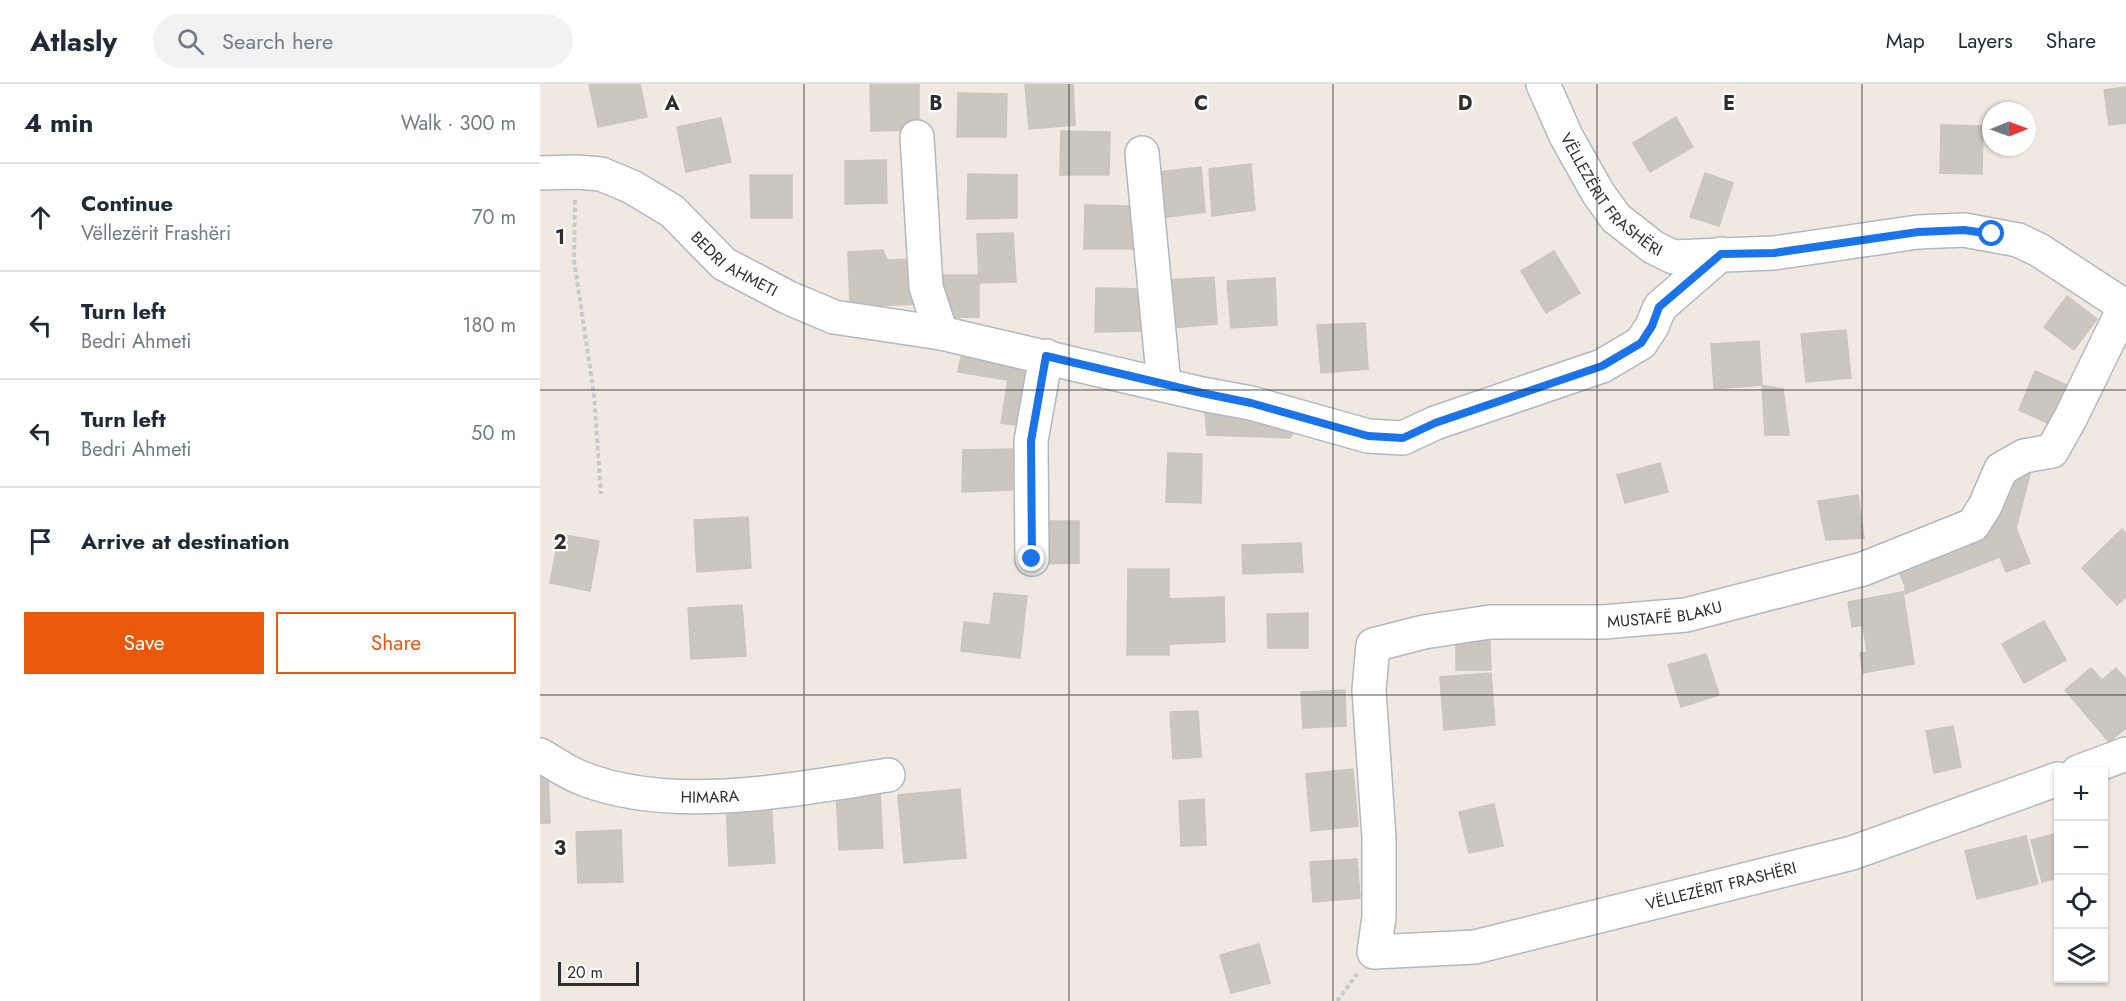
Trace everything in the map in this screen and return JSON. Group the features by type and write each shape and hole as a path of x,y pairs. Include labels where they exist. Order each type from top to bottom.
{"street":[{"name":"VËLLEZËRIT FRASHËRI","path":"1543,84 1566,136 1598,193 1616,218 1634,234 1673,257 1774,253 1918,232 1964,230 2018,240 2039,250 2125,306"},
{"path":"917,137 926,287 941,333"},
{"path":"1142,153 1164,385"},
{"name":"BEDRI AHMETI","path":"540,173 601,174 632,187 672,211 724,264 789,298 834,317 941,333 1046,356 1164,385 1251,403 1368,436 1403,438 1435,423 1602,366 1641,343 1652,326 1659,307 1721,254"},
{"name":"MUSTAFË BLAKU","path":"1374,952 1379,917 1379,838 1369,690 1373,645 1424,632 1490,622 1603,622 1686,615 1863,569 1973,525 1985,506 2001,469 2024,456 2052,451 2125,306"},
{"path":"1032,559 1031,441 1046,356"},
{"path":"2089,767 2126,754"},
{"name":"HIMARA","path":"540,755 584,779 633,792 684,797 774,793 888,775"},
{"name":"VËLLEZËRIT FRASHËRI","path":"1374,952 1475,947 1852,853 2054,780"}],"path":[{"path":"576,172 574,260 594,394 601,494"}],"building":[{"path":"589,84 640,84 647,117 598,127"},
{"path":"870,84 919,84 919,130 871,131"},
{"path":"1025,84 1073,84 1075,125 1029,129"},
{"path":"2126,87 2126,123 2109,125 2104,90"},
{"path":"958,93 1007,94 1006,137 957,137"},
{"path":"1676,117 1693,147 1650,172 1633,143"},
{"path":"721,118 731,162 686,172 677,127"},
{"path":"1941,125 1982,126 1982,174 1940,173"},
{"path":"1061,131 1110,132 1109,175 1060,175"},
{"path":"886,160 887,203 845,204 845,161"},
{"path":"1251,164 1255,210 1212,216 1209,169"},
{"path":"1201,167 1205,212 1161,218 1159,172"},
{"path":"1705,173 1733,183 1719,226 1690,217"},
{"path":"968,174 1017,175 1017,218 967,219"},
{"path":"750,175 792,175 792,218 751,218"},
{"path":"1085,205 1134,206 1134,249 1084,249"},
{"path":"1013,233 1016,282 979,283 977,234"},
{"path":"883,250 887,260 917,259 919,304 850,307 848,252"},
{"path":"1554,251 1580,293 1546,313 1521,271"},
{"path":"937,275 979,275 979,317 938,318"},
{"path":"1214,277 1217,324 1171,328 1167,280"},
{"path":"1275,278 1277,325 1231,328 1227,281"},
{"path":"1096,288 1145,289 1145,331 1095,332"},
{"path":"2067,296 2097,319 2074,350 2044,327"},
{"path":"1365,323 1368,369 1321,373 1317,325"},
{"path":"1846,330 1851,378 1806,382 1801,334"},
{"path":"1759,341 1762,385 1714,389 1711,344"},
{"path":"962,351 1034,362 1024,426 1001,423 1008,380 958,372"},
{"path":"2035,371 2071,387 2054,426 2019,410"},
{"path":"1762,385 1783,389 1789,435 1765,435"},
{"path":"1205,411 1299,422 1290,438 1207,435"},
{"path":"1014,449 1012,490 962,492 963,450"},
{"path":"1168,453 1202,454 1201,503 1166,502"},
{"path":"1660,463 1668,492 1625,503 1617,475"},
{"path":"2033,463 2016,528 2030,563 2006,572 2000,557 1905,594 1905,586 1896,564 1996,523 2005,475"},
{"path":"1858,495 1864,538 1826,540 1818,501"},
{"path":"748,517 751,568 697,572 694,520"},
{"path":"1037,521 1079,521 1079,563 1038,564"},
{"path":"2122,529 2126,533 2126,597 2117,605 2082,568"},
{"path":"559,534 599,541 590,591 550,583"},
{"path":"1301,543 1303,572 1243,574 1242,545"},
{"path":"1128,569 1169,569 1169,655 1127,655"},
{"path":"1903,592 1914,664 1863,673 1860,653 1867,652 1863,625 1852,627 1848,602"},
{"path":"994,593 1027,596 1020,658 961,651 964,622 990,625"},
{"path":"1224,597 1225,642 1170,644 1168,599"},
{"path":"742,605 746,656 691,659 688,608"},
{"path":"1308,613 1308,648 1268,648 1267,614"},
{"path":"2044,621 2066,660 2024,683 2002,644"},
{"path":"1490,639 1491,670 1456,670 1456,640"},
{"path":"1706,654 1719,695 1681,707 1668,665"},
{"path":"2091,668 2102,680 2116,668 2126,679 2126,728 2109,742 2065,690"},
{"path":"1491,673 1495,725 1444,730 1440,677"},
{"path":"1345,690 1346,726 1303,728 1301,692"},
{"path":"1198,711 1201,757 1173,759 1170,712"},
{"path":"1953,726 1961,767 1934,773 1926,731"},
{"path":"1353,769 1358,826 1311,831 1306,774"},
{"path":"540,776 548,776 550,823 540,823"},
{"path":"960,789 966,858 904,863 898,795"},
{"path":"880,790 883,848 839,850 836,792"},
{"path":"1204,799 1206,845 1181,846 1179,801"},
{"path":"771,803 775,863 729,866 726,805"},
{"path":"1494,804 1503,846 1469,853 1459,812"},
{"path":"621,830 623,882 578,883 576,832"},
{"path":"2054,834 2054,879 2042,882 2031,840"},
{"path":"2026,836 2038,884 1977,899 1965,851"},
{"path":"1357,859 1360,898 1313,902 1310,862"},
{"path":"1259,944 1270,983 1231,993 1220,955"}],"route":[{"path":"1032,559 1031,441 1046,356 1251,403 1368,436 1403,438 1435,423 1602,366 1641,343 1652,326 1659,307 1721,254 1774,253 1918,232 1964,230 1992,234"}]}
